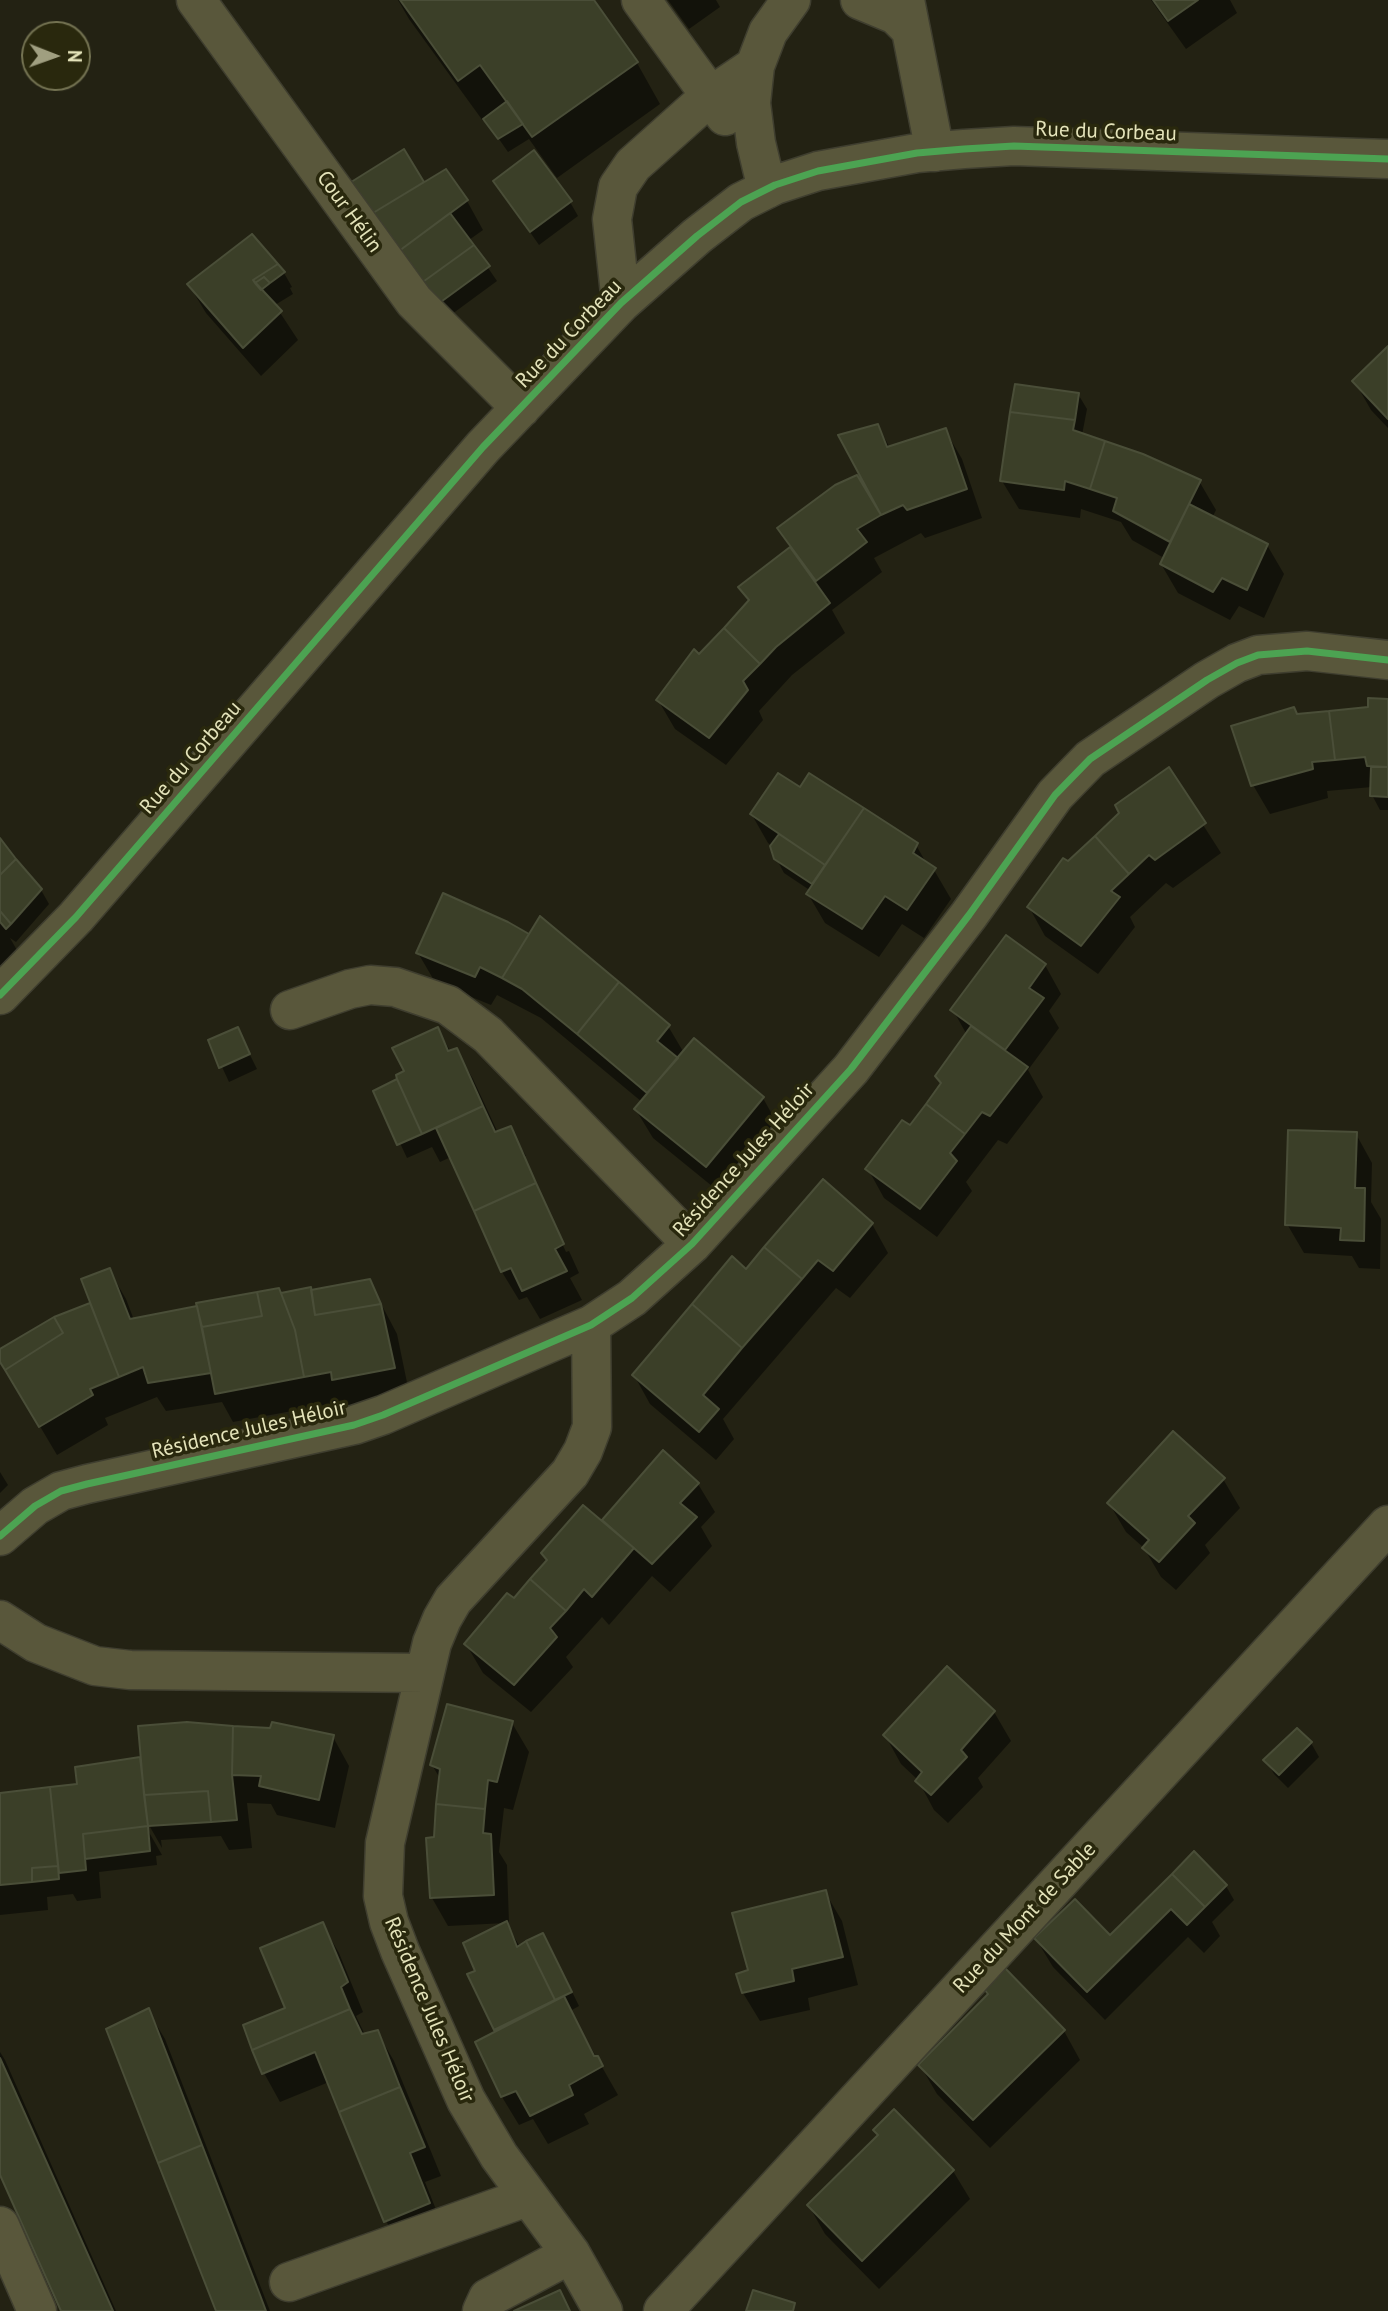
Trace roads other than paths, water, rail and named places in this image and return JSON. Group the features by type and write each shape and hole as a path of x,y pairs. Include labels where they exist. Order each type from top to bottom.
{"street":[{"name":"Cour Hélin","path":"196,0 414,300 521,408"},
{"path":"641,0 709,97 729,120 756,143"},
{"path":"860,0 896,15 908,15 935,152"},
{"path":"767,188 756,143 751,103 755,66 768,32 793,1"},
{"path":"621,303 612,219 618,187 633,164 709,97 755,66"},
{"name":"Rue du Corbeau","path":"0,995 76,917 449,486 521,408 621,303 728,211 767,188 794,178 879,159 935,152 1014,146 1388,159"},
{"name":"Résidence Jules Héloir","path":"0,1535 35,1506 61,1491 383,1415 591,1325 632,1298 692,1244 879,1035 1055,795 1090,758 1207,680 1258,655 1307,651 1388,660"},
{"name":"Résidence Jules Héloir","path":"289,1010 370,985 395,987 448,1005 488,1035 692,1244"},
{"name":"Résidence Jules Héloir","path":"591,1325 592,1427 583,1451 570,1474 453,1600 432,1643 385,1843 383,1896 400,1951 466,2100 482,2130 527,2197 571,2255 603,2311"},
{"name":"Rue du Mont de Sable","path":"663,2311 1388,1525"},
{"path":"0,1620 61,1655 130,1670 424,1673"},
{"path":"289,2282 527,2197"},
{"path":"0,2226 37,2311"},
{"path":"482,2311 488,2298 571,2255"}]}
